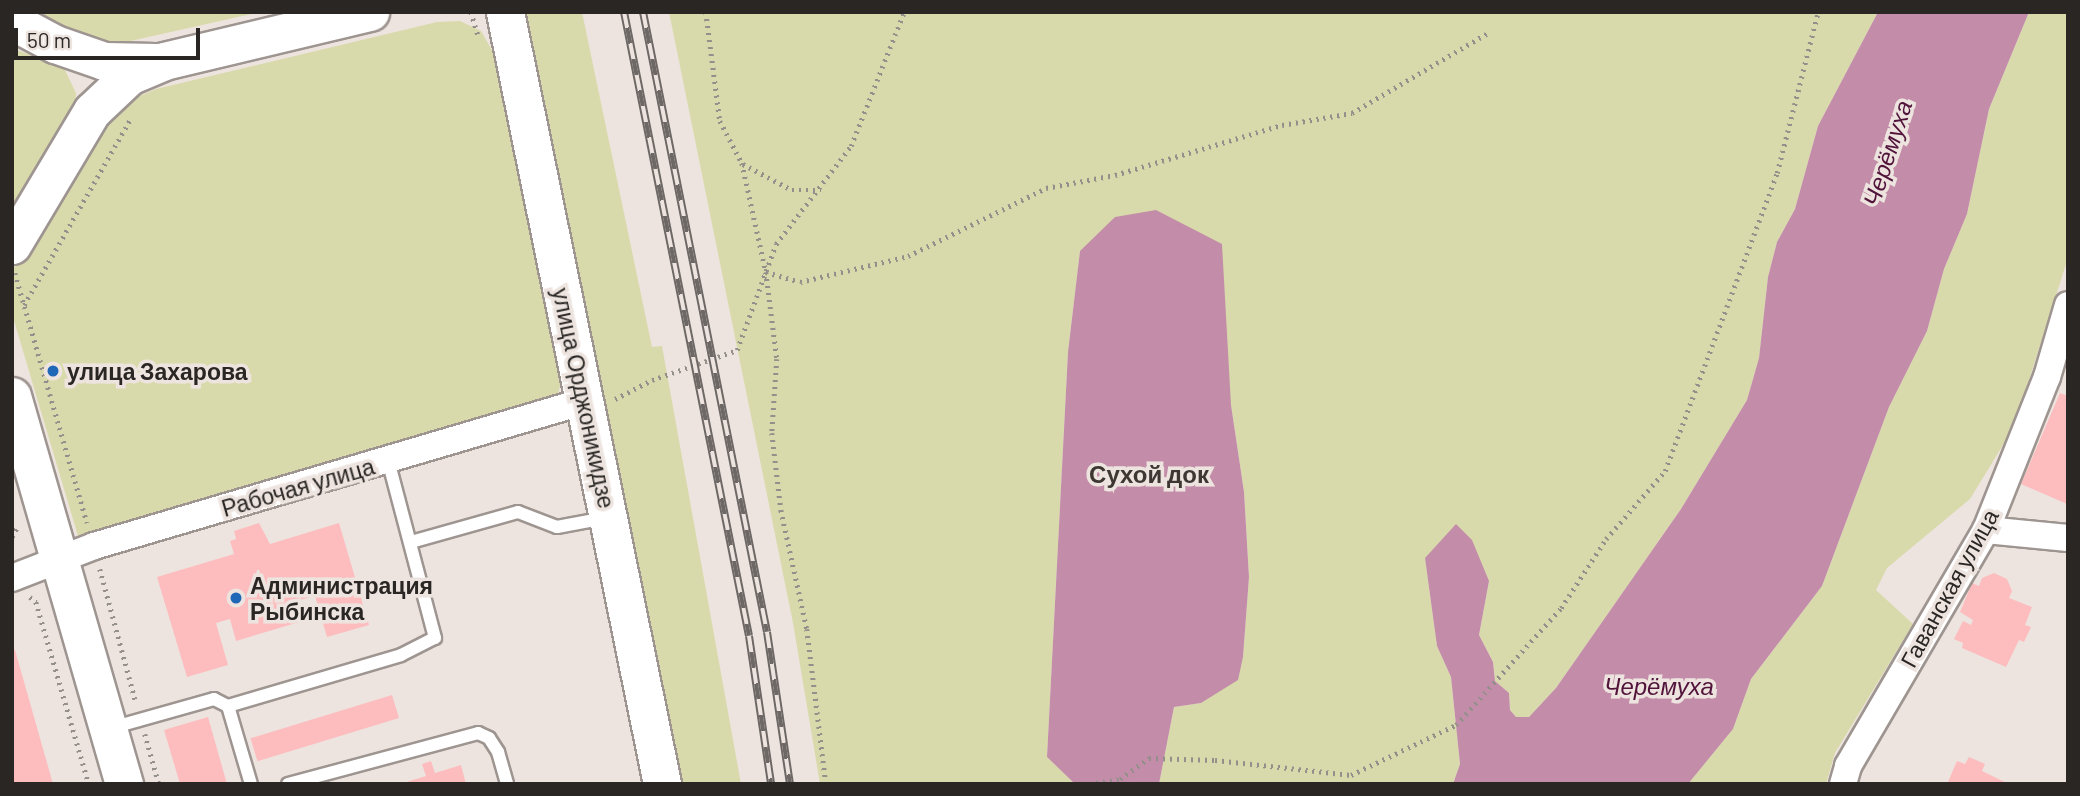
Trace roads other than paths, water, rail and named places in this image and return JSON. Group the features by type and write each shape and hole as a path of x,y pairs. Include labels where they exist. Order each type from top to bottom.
{"street":[{"path":"12,245 81,128 115,85 163,61 370,12"},
{"name":"улица Орджоникидзе","path":"505,12 662,784"},
{"path":"12,22 55,44 104,61 163,61"},
{"path":"55,44 76,60 87,81 88,109 81,128"},
{"name":"Гаванская улица","path":"1843,784 1848,766 1986,530 2046,377 2068,305"},
{"path":"12,396 124,784"},
{"name":"Рабочая улица","path":"16,588 60,560 388,460 586,406"},
{"path":"1986,530 2068,538"}],"lane":[{"path":"108,729 214,699 228,706 401,655 435,638 388,460"},
{"path":"411,542 518,512 557,527 609,517"},
{"path":"228,706 251,784"},
{"path":"288,784 478,733 489,738 498,752 506,784"}],"water":[{"name":"Черёмуха","path":"1878,12 2029,12 1989,109 1967,214 1944,269 1927,331 1889,407 1822,586 1751,679 1733,729 1688,784 1453,784 1460,764 1451,677 1437,646 1425,558 1456,524 1472,540 1489,581 1479,635 1493,662 1495,681 1509,693 1510,710 1516,717 1529,717 1556,688 1681,509 1747,400 1759,358 1768,277 1777,242 1795,209 1818,126"},
{"path":"1156,210 1222,244 1231,405 1244,492 1249,577 1243,657 1238,680 1201,703 1174,707 1159,784 1075,784 1047,757 1068,352 1080,251 1115,217"}],"railway":[{"path":"624,12 749,636 771,784"},
{"path":"643,12 767,632 790,784"}],"place":[{"name":"улица Захарова","path":"53,371"},
{"name":"Администрация Рыбинска","path":"236,598"}],"district":[{"name":"Сухой док","path":"1149,474"}]}
